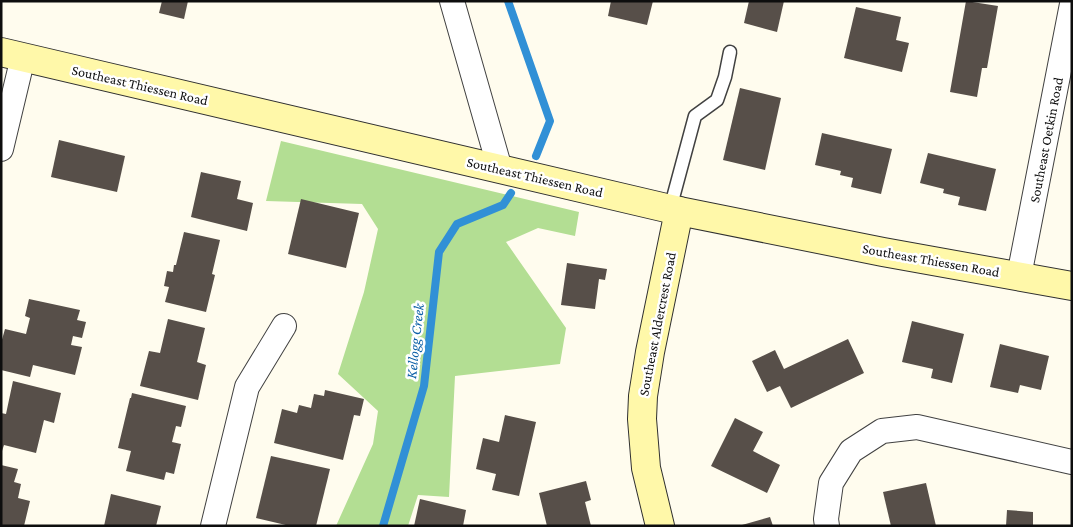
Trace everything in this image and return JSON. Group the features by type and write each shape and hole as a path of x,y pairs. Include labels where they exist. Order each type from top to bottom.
{"main road":[{"name":"Southeast Thiessen Road","path":"12,54 675,210 883,252 1072,286"},
{"name":"Southeast Aldercrest Road","path":"660,526 646,468 642,420 643,396 675,210"}],"street":[{"path":"452,1 500,169"},
{"name":"Southeast Oetkin Road","path":"1019,276 1072,4"},
{"path":"1,149 12,54"},
{"path":"213,526 247,387 284,326"},
{"path":"827,526 826,519 831,483 851,452 882,431 918,427 1072,462"}],"lane":[{"path":"675,210 695,116 717,100 725,77 730,52"}],"green space":[{"path":"281,141 579,212 575,236 538,228 506,242 566,328 560,364 455,376 449,497 418,495 408,526 336,526 373,444 378,411 338,374 364,292 378,229 362,204 266,201"}],"building":[{"path":"162,1 188,1 184,19 159,13"},
{"path":"611,1 653,1 647,25 608,16"},
{"path":"749,1 784,1 777,32 744,23"},
{"path":"966,1 998,6 987,68 982,68 977,97 950,92"},
{"path":"856,7 901,17 896,40 909,43 902,72 844,58"},
{"path":"740,88 781,98 765,170 723,160"},
{"path":"822,133 892,149 881,194 851,187 853,178 840,175 841,171 815,165"},
{"path":"59,140 125,156 117,192 51,177"},
{"path":"928,153 996,169 986,211 958,205 960,197 943,193 944,189 920,183"},
{"path":"201,172 241,181 237,199 253,203 247,231 191,217"},
{"path":"301,199 359,213 346,268 288,254"},
{"path":"184,232 220,240 212,274 215,275 206,312 165,302 169,287 164,286 167,271 173,272"},
{"path":"567,263 607,269 605,280 599,279 595,309 561,305"},
{"path":"29,299 80,310 77,320 86,322 82,338 73,336 71,345 82,347 75,375 33,365 30,377 1,370 1,343 5,329 26,334 30,318 25,316"},
{"path":"168,319 205,328 197,362 206,365 198,400 140,386 149,351 160,353"},
{"path":"912,321 964,334 952,383 931,378 933,369 902,362"},
{"path":"848,339 864,373 791,408 780,386 767,392 752,361 775,350 784,369"},
{"path":"1000,344 1049,356 1041,390 1020,385 1018,393 990,387"},
{"path":"13,381 61,393 54,423 44,420 36,453 4,445 1,454 1,413 6,414"},
{"path":"325,390 364,399 360,416 354,415 343,460 274,443 282,409 297,413 299,405 311,408 314,394 324,396"},
{"path":"132,393 186,406 181,427 176,426 172,442 181,444 174,474 166,472 164,480 126,471 131,451 118,448"},
{"path":"505,415 536,422 519,496 492,490 496,474 476,469 483,438 499,442"},
{"path":"735,418 763,432 753,451 780,465 767,493 711,466"},
{"path":"271,456 330,469 316,526 290,526 256,518"},
{"path":"1,465 18,469 14,482 21,484 18,498 30,501 24,526 1,526"},
{"path":"586,481 591,500 585,502 591,526 547,526 539,493"},
{"path":"926,483 936,526 891,526 883,492"},
{"path":"111,494 161,506 156,526 104,526"},
{"path":"420,499 466,510 463,526 414,526"},
{"path":"1007,510 1033,512 1033,526 1006,526"},
{"path":"770,517 773,526 742,526 742,525"}],"waterway":[{"name":"Kellogg Creek","path":"508,1 550,121 536,156"},
{"name":"Kellogg Creek","path":"383,526 424,386 439,252 457,224 503,205 511,193"}]}
